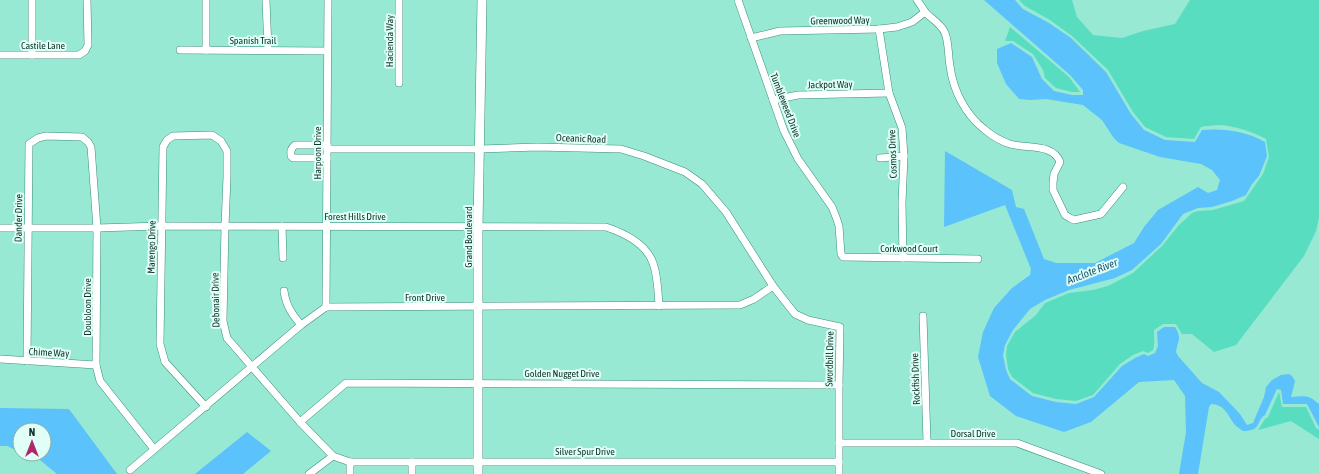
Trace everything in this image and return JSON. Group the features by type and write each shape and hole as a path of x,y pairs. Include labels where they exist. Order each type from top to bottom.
{"street":[{"path":"32,0 32,55"},
{"name":"Castile Lane","path":"0,55 80,55 85,51 88,45 87,0"},
{"path":"206,0 206,50"},
{"path":"266,0 268,50"},
{"name":"Harpoon Drive","path":"326,307 328,0"},
{"name":"Hacienda Way","path":"399,0 399,83"},
{"name":"Grand Boulevard","path":"478,474 478,226 482,0"},
{"name":"Tumbleweed Drive","path":"738,0 784,131 798,159 832,207 836,216 839,226 841,254"},
{"path":"917,0 925,12 944,30 947,40 953,84 970,116 997,139 1011,145 1035,147 1051,152 1057,156 1060,162 1054,174 1053,184 1056,196 1065,215 1074,220 1101,214 1123,188"},
{"name":"Greenwood Way","path":"751,38 780,31 880,29 897,27 912,22 925,12"},
{"name":"Cosmos Drive","path":"880,29 889,93 902,128 904,156 902,203 903,258"},
{"name":"Spanish Trail","path":"180,50 327,50"},
{"name":"Jackpot Way","path":"773,100 798,95 889,93"},
{"name":"Marengo Drive","path":"206,407 166,362 161,352 162,147 167,140 174,136 212,135 221,141 227,151"},
{"name":"Dander Drive","path":"27,361 27,228 29,144 38,138 46,136 82,137 91,147"},
{"name":"Oceanic Road","path":"327,158 293,158 290,151 291,147 295,145 328,147 480,149 537,147 621,149 685,172 702,184 726,212 773,286"},
{"name":"Doubloon Drive","path":"91,147 97,228 96,365 100,381 154,449"},
{"name":"Debonair Drive","path":"227,151 224,321 227,338 300,422 333,456"},
{"path":"880,158 904,156"},
{"name":"Forest Hills Drive","path":"0,228 97,228 161,226 606,227 624,233 643,248 653,262 659,306"},
{"path":"282,226 283,258"},
{"name":"Corkwood Court","path":"841,254 846,258 978,259"},
{"name":"Front Drive","path":"326,307 740,305 754,299 773,286"},
{"name":"Swordbill Drive","path":"773,286 795,314 808,320 840,327 838,385 839,474"},
{"path":"284,291 289,310 301,325"},
{"path":"130,470 301,325 326,307"},
{"name":"Rockfish Drive","path":"923,316 927,442"},
{"name":"Chime Way","path":"0,359 96,365"},
{"name":"Golden Nugget Drive","path":"300,422 346,383 838,385"},
{"name":"Dorsal Drive","path":"839,443 1017,443 1101,474"},
{"path":"309,474 333,456"},
{"name":"Silver Spur Drive","path":"333,456 350,462 839,462"},
{"path":"350,462 350,474"},
{"path":"412,462 412,474"}],"green space":[{"path":"1019,0 1072,0 1077,17 1093,35 1122,38 1143,31 1175,24 1190,0 1319,0 1319,218 1316,231 1304,256 1236,345 1214,352 1192,334 1182,334 1176,324 1163,324 1154,330 1153,350 1148,353 1143,351 1133,355 1120,364 1093,395 1076,401 1056,399 1033,393 1012,377 1008,369 1006,355 1007,346 1015,332 1036,315 1045,303 1069,293 1093,290 1108,286 1133,273 1162,246 1179,225 1192,213 1213,210 1244,201 1263,174 1269,157 1266,139 1238,128 1220,125 1201,127 1194,139 1166,137 1145,127 1133,112 1108,70 1072,36 1050,20 1025,6"},
{"path":"1010,27 1069,77 1080,92 1072,92 1056,88 1045,78 1043,70 1033,54 1013,41 1005,41"},
{"path":"1279,392 1282,407 1306,407 1316,428 1319,430 1319,439 1291,421 1258,430 1268,417"}],"water":[{"name":"Anclote River","path":"984,0 1015,0 1023,9 1049,23 1071,38 1106,72 1131,114 1144,130 1165,140 1195,142 1202,130 1218,129 1235,131 1250,135 1265,142 1267,156 1259,176 1252,184 1246,195 1232,201 1212,207 1198,208 1183,214 1161,244 1132,270 1115,278 1069,290 1045,300 1030,309 1013,330 1005,345 1003,355 1006,370 1010,379 1032,396 1056,402 1076,404 1094,397 1122,366 1144,354 1148,356 1155,353 1158,346 1157,332 1164,327 1175,327 1179,337 1176,352 1178,356 1202,383 1219,392 1240,414 1247,425 1253,423 1264,397 1266,387 1272,380 1281,375 1289,374 1295,381 1291,397 1306,396 1319,404 1319,427 1307,404 1283,404 1281,390 1277,389 1265,415 1260,420 1256,428 1249,431 1243,431 1235,425 1223,408 1211,404 1209,407 1198,474 1179,474 1186,432 1185,396 1174,380 1139,382 1091,422 1064,432 1016,416 990,396 978,357 983,332 994,308 1012,288 1030,275 1031,269 1005,205 944,227 945,151 1012,190 1016,207 1024,209 1044,259 1056,263 1095,263 1134,243 1144,227 1158,210 1198,187 1208,193 1217,190 1220,180 1212,170 1201,164 1160,157 1119,143 1113,137 1102,120 1083,105 1046,99 1019,99 1006,84 997,63 997,49 1011,43 1032,57 1042,79 1054,91 1072,95 1083,95 1083,90 1070,75"},
{"path":"0,408 69,409 117,474 57,474 42,462 52,462 52,422 12,422 12,448 7,446 0,446"},
{"path":"247,432 271,451 243,474 195,474"}]}
